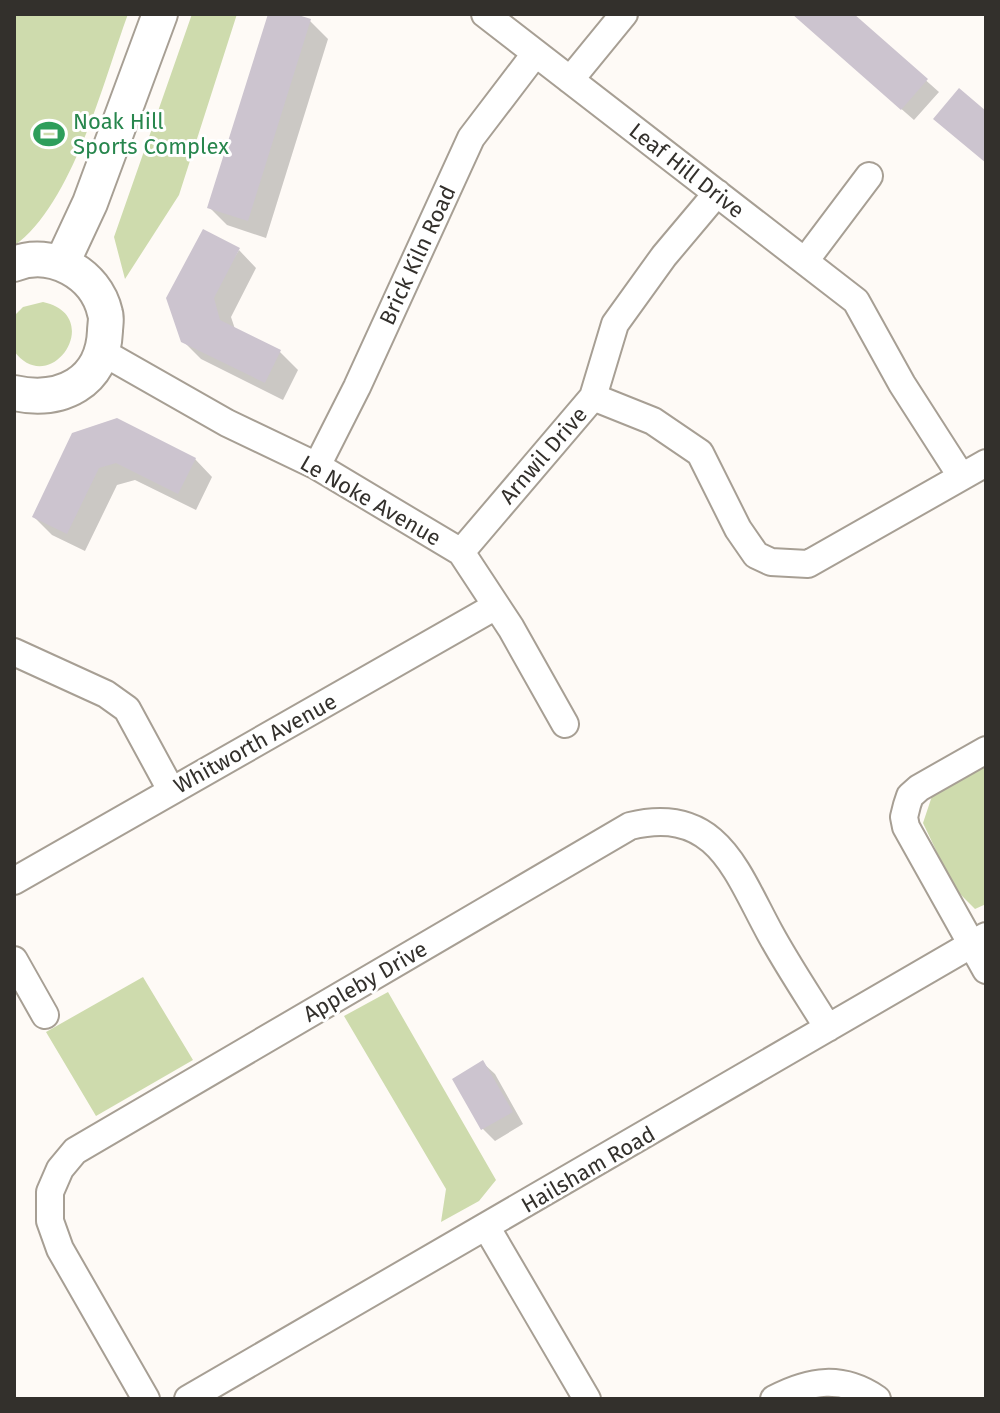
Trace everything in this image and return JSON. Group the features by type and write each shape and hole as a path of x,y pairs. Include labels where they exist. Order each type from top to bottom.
{"street":[{"path":"62,263 90,203 160,14"},
{"name":"Leaf Hill Drive","path":"485,14 856,301 902,384 961,476"},
{"path":"570,80 624,14"},
{"name":"Brick Kiln Road","path":"317,466 357,387 471,138 535,54"},
{"path":"805,261 869,176"},
{"name":"Arnwil Drive","path":"461,552 593,397 615,324 664,256 717,193"},
{"path":"14,264 47,259 77,271 96,290 106,314 104,353 88,377 67,391 35,397 14,393"},
{"name":"Le Noke Avenue","path":"104,353 227,423 317,466 461,552 565,724"},
{"path":"593,397 653,421 700,453 738,529 756,555 771,562 808,564 986,463"},
{"name":"Whitworth Avenue","path":"14,881 496,606"},
{"path":"14,652 106,694 127,709 171,790"},
{"path":"986,750 919,788 910,796 904,817 919,853 978,941 986,970"},
{"name":"Appleby Drive","path":"146,1399 60,1249 50,1221 50,1192 60,1169 75,1151 630,826 652,821 672,822 702,832 721,847 828,1028"},
{"name":"Hailsham Road","path":"188,1399 978,941"},
{"path":"14,960 45,1015"},
{"path":"487,1228 587,1399"},
{"path":"774,1399 812,1383 839,1382 863,1390 877,1399"}],"green space":[{"name":"Noak Hill Sports Complex","path":"14,14 128,14 84,140 69,172 35,227 14,246"},
{"path":"192,14 237,14 179,195 125,279 114,237"},
{"path":"43,302 62,310 71,322 71,337 66,350 56,361 43,366 28,364 14,351 14,316 23,307"},
{"path":"986,765 986,904 975,909 954,888 923,823 932,796"},
{"path":"143,977 193,1060 96,1116 46,1032"},
{"path":"388,992 496,1180 479,1201 441,1222 446,1189 344,1016"}],"building":[{"path":"268,14 295,14 311,19 248,221 207,208"},
{"path":"792,14 854,14 928,79 901,110"},
{"path":"959,88 986,111 986,163 933,119"},
{"path":"203,229 240,248 214,298 220,320 281,350 265,383 181,342 166,298"},
{"path":"117,418 196,458 178,494 116,463 99,468 67,534 32,517 72,433"},
{"path":"483,1060 513,1112 481,1130 452,1079"}],"place":[{"name":"Noak Hill Sports Complex","path":"49,134"}]}
